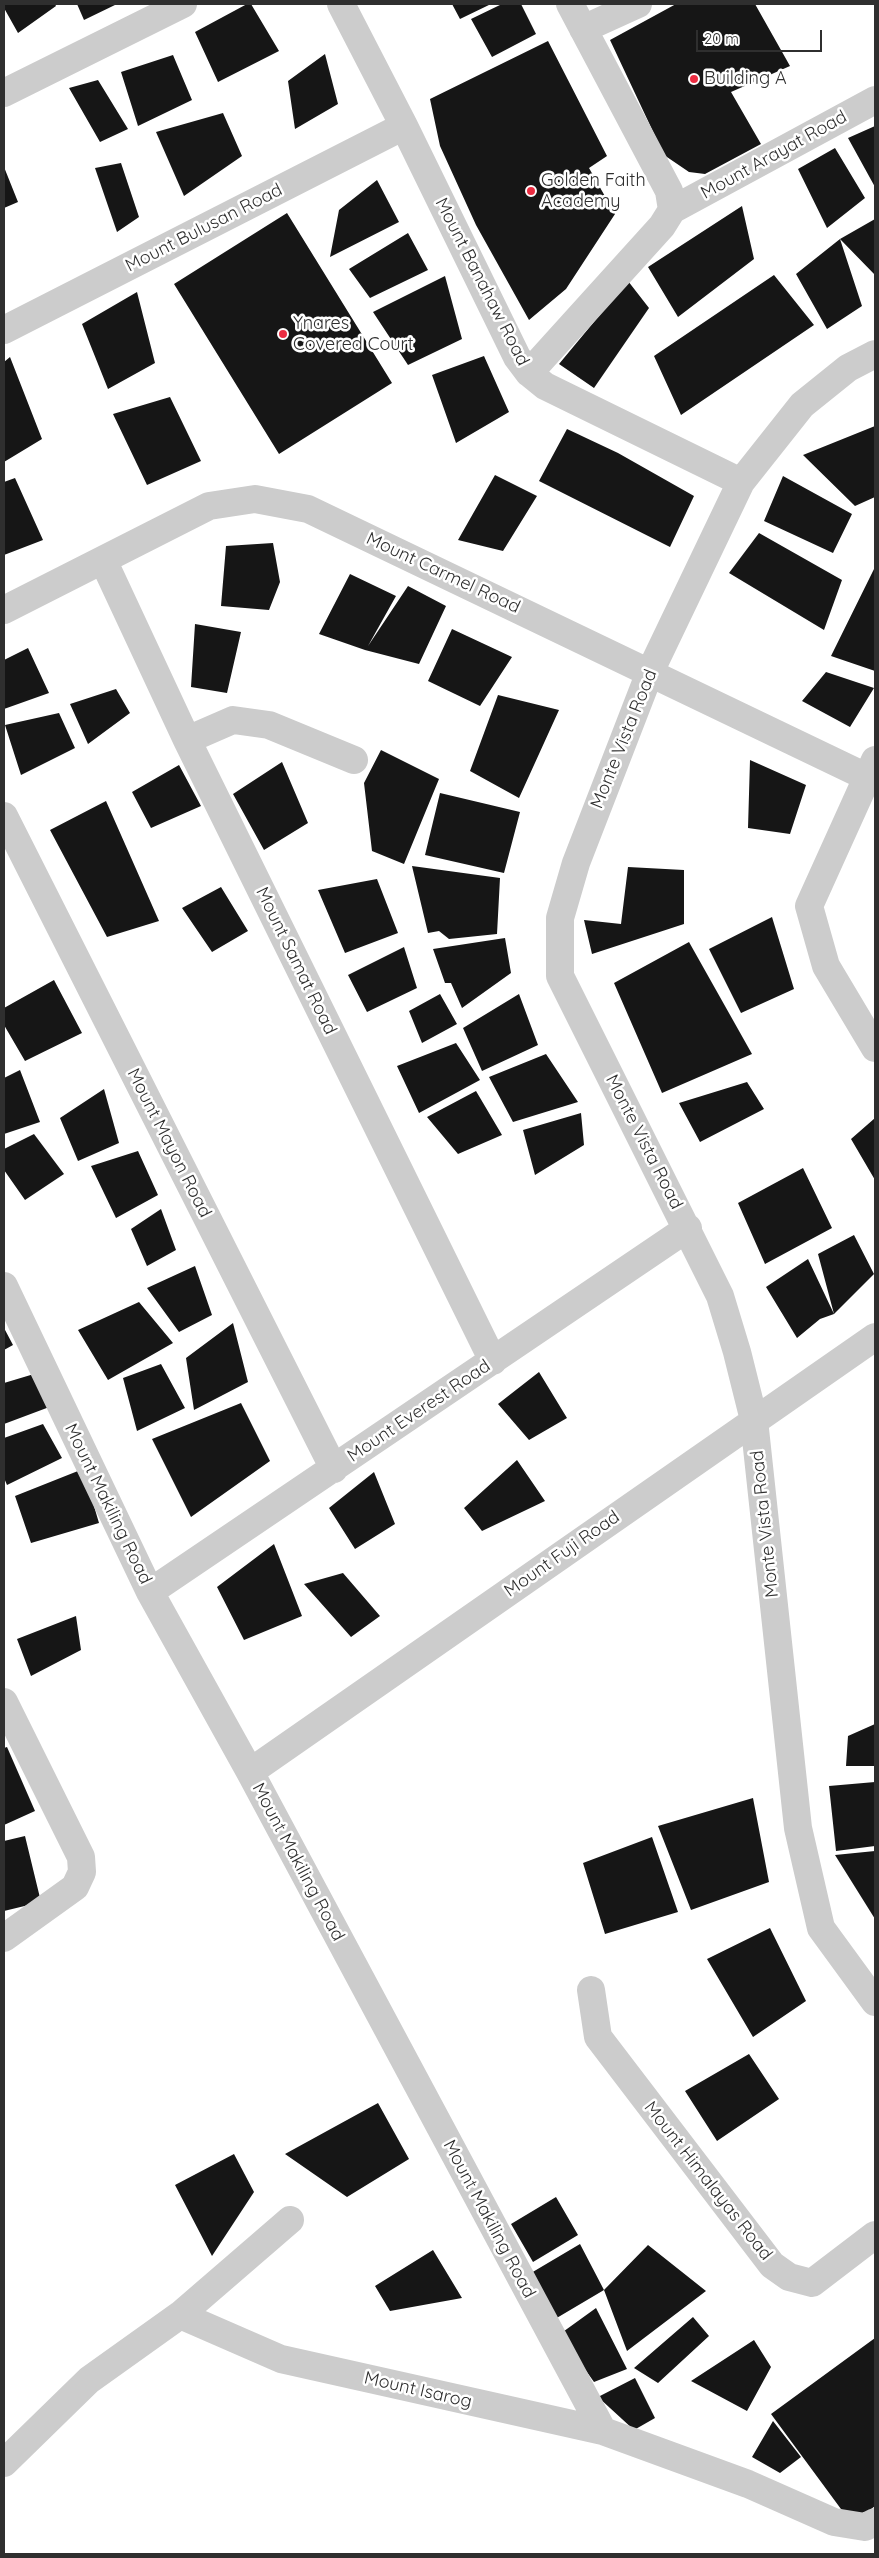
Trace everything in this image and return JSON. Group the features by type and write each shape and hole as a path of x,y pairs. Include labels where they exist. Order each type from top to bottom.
{"street":[{"path":"4,93 183,4"},
{"name":"Mount Banahaw Road","path":"341,4 404,126 517,357 530,373 545,386 741,482"},
{"path":"570,4 669,191 672,210"},
{"path":"583,29 638,4"},
{"name":"Mount Arayat Road","path":"530,373 662,226 672,210 875,100"},
{"name":"Mount Bulusan Road","path":"4,330 404,126"},
{"name":"Monte Vista Road","path":"875,354 848,368 802,405 741,482 650,672 576,862 560,918 560,976 688,1228 720,1296 737,1352 754,1420 798,1828 821,1928 875,2002"},
{"name":"Mount Carmel Road","path":"4,610 209,506 255,499 308,509 650,672 873,772"},
{"name":"Mount Samat Road","path":"103,560 187,740 493,1361"},
{"path":"187,740 233,720 269,725 354,760"},
{"path":"873,772 809,906 826,966 875,1048"},
{"name":"Mount Mayon Road","path":"4,816 334,1469"},
{"name":"Mount Everest Road","path":"150,1592 688,1228"},
{"name":"Mount Makiling Road","path":"4,1286 150,1592 250,1772 603,2431"},
{"name":"Mount Fuji Road","path":"250,1772 875,1337"},
{"path":"4,1702 81,1857 82,1872 75,1887 4,1938"},
{"name":"Mount Himalayas Road","path":"591,1990 598,2037 772,2265 790,2277 812,2282 875,2235"},
{"path":"4,2463 89,2380 180,2315 290,2220"},
{"name":"Mount Isarog","path":"180,2315 281,2359 603,2431 748,2484 834,2522 865,2527 875,2522"}],"building":[{"path":"4,4 55,4 56,6 18,33 4,8"},
{"path":"77,4 117,4 84,20"},
{"path":"247,4 251,4 279,51 218,82 195,32"},
{"path":"452,4 491,4 460,19"},
{"path":"502,4 521,4 536,34 492,57 471,19"},
{"name":"Golden Faith Academy","path":"676,4 755,4 790,66 731,92 761,144 705,174 689,172 664,155 610,40"},
{"name":"Golden Faith Academy","path":"548,41 607,156 589,168 615,214 566,289 529,320 476,225 440,146 430,99"},
{"path":"325,54 338,104 295,129 288,81"},
{"path":"173,55 192,100 138,126 121,72"},
{"path":"98,80 128,129 100,142 69,88"},
{"path":"223,113 242,156 184,196 156,132"},
{"path":"875,126 875,187 848,138"},
{"path":"835,148 865,198 827,228 798,169"},
{"path":"121,163 139,217 117,232 95,168"},
{"path":"4,167 18,202 4,208"},
{"path":"377,180 399,222 330,257 339,210"},
{"path":"742,206 754,259 678,317 648,267"},
{"name":"Ynares Covered Court","path":"287,213 392,383 279,454 174,284"},
{"path":"875,219 875,275 840,239"},
{"path":"408,233 428,270 370,298 349,269"},
{"path":"840,239 862,306 827,329 796,274"},
{"path":"774,275 814,325 681,415 654,356"},
{"path":"445,276 462,339 408,365 373,312"},
{"path":"628,281 649,308 594,388 559,364"},
{"path":"137,292 155,363 108,389 82,324"},
{"path":"484,356 509,412 456,443 432,375"},
{"path":"10,357 42,439 4,462 4,362"},
{"path":"170,397 201,461 147,485 113,414"},
{"path":"875,426 875,497 855,506 803,455"},
{"path":"567,429 618,453 694,496 670,547 539,481"},
{"path":"495,475 537,496 503,551 458,540"},
{"path":"783,476 852,514 833,553 764,521"},
{"path":"15,478 43,540 4,555 4,482"},
{"path":"759,533 842,580 824,630 729,573"},
{"path":"273,543 280,582 269,610 221,606 226,546"},
{"path":"875,567 875,671 831,656"},
{"path":"350,574 396,596 368,646 408,586 446,606 419,664 365,650 319,634"},
{"path":"195,624 241,632 227,693 191,687"},
{"path":"452,629 512,657 480,706 428,681"},
{"path":"28,648 49,693 4,709 4,660"},
{"path":"826,672 874,688 850,727 802,701"},
{"path":"116,689 130,713 88,744 70,704"},
{"path":"498,695 559,710 519,798 470,771"},
{"path":"59,713 75,748 21,775 5,725"},
{"path":"381,750 439,779 404,864 372,851 364,783"},
{"path":"750,760 806,785 790,834 748,828"},
{"path":"282,762 308,823 264,850 233,794"},
{"path":"179,765 201,806 151,828 132,792"},
{"path":"440,793 520,812 504,873 425,855"},
{"path":"106,801 159,921 107,937 50,830"},
{"path":"412,866 500,878 497,934 449,939 439,931 428,933"},
{"path":"628,867 684,870 684,924 592,954 584,920 621,924"},
{"path":"377,879 398,933 345,953 318,890"},
{"path":"221,887 248,931 212,952 182,908"},
{"path":"772,917 794,989 741,1013 709,949"},
{"path":"505,938 511,973 462,1008 451,983 445,983 433,949"},
{"path":"689,942 752,1054 662,1093 614,983"},
{"path":"404,947 417,988 367,1012 348,975"},
{"path":"54,980 82,1033 25,1061 4,1025 4,1008"},
{"path":"440,994 457,1024 422,1043 409,1011"},
{"path":"519,994 538,1045 482,1071 463,1028"},
{"path":"456,1043 480,1080 419,1113 397,1066"},
{"path":"546,1054 578,1102 513,1122 489,1077"},
{"path":"20,1070 40,1122 4,1134 4,1078"},
{"path":"747,1082 764,1109 700,1142 679,1103"},
{"path":"104,1089 119,1143 78,1161 60,1118"},
{"path":"476,1091 502,1135 458,1154 427,1117"},
{"path":"581,1113 584,1145 535,1175 523,1130"},
{"path":"875,1118 875,1180 851,1139"},
{"path":"34,1134 64,1174 25,1200 4,1170 4,1149"},
{"path":"138,1151 158,1195 116,1218 91,1166"},
{"path":"803,1168 832,1228 765,1264 738,1203"},
{"path":"161,1209 176,1250 147,1266 131,1229"},
{"path":"854,1235 874,1274 834,1314 818,1254"},
{"path":"808,1259 834,1314 820,1319 797,1338 766,1287"},
{"path":"195,1266 212,1315 179,1332 147,1288"},
{"path":"139,1302 173,1343 108,1380 78,1330"},
{"path":"233,1323 248,1382 194,1410 186,1358"},
{"path":"4,1328 13,1345 4,1350"},
{"path":"161,1364 185,1408 137,1431 123,1378"},
{"path":"539,1372 567,1418 529,1440 498,1404"},
{"path":"34,1374 52,1406 4,1424 4,1383"},
{"path":"241,1403 270,1461 191,1517 152,1439"},
{"path":"43,1424 62,1458 7,1485 4,1478 4,1438"},
{"path":"517,1460 545,1501 482,1531 464,1508"},
{"path":"83,1469 99,1523 31,1543 15,1496"},
{"path":"374,1472 395,1524 355,1549 329,1508"},
{"path":"274,1544 302,1616 244,1640 217,1587"},
{"path":"343,1573 380,1616 351,1637 304,1584"},
{"path":"76,1616 81,1650 31,1676 17,1639"},
{"path":"875,1724 875,1766 846,1766 848,1736"},
{"path":"7,1747 35,1811 4,1825 4,1748"},
{"path":"875,1782 875,1846 836,1851 829,1786"},
{"path":"753,1798 769,1882 691,1910 658,1826"},
{"path":"25,1836 41,1902 4,1911 4,1841"},
{"path":"652,1837 678,1912 605,1934 583,1863"},
{"path":"875,1851 875,1919 835,1855"},
{"path":"770,1928 806,2001 753,2037 707,1959"},
{"path":"749,2054 779,2099 717,2141 685,2091"},
{"path":"378,2103 409,2159 347,2197 285,2154"},
{"path":"234,2154 254,2192 212,2256 175,2185"},
{"path":"556,2197 578,2235 533,2262 511,2224"},
{"path":"580,2244 604,2290 555,2319 531,2273"},
{"path":"648,2245 706,2291 627,2351 604,2290"},
{"path":"433,2250 462,2298 390,2311 375,2286"},
{"path":"596,2308 627,2369 594,2382 560,2334"},
{"path":"693,2317 709,2336 658,2383 634,2368"},
{"path":"875,2338 875,2506 852,2524 771,2414"},
{"path":"754,2340 771,2367 747,2411 691,2381"},
{"path":"635,2378 655,2418 634,2430 598,2397"},
{"path":"773,2421 801,2457 780,2473 752,2457"}],"place":[{"name":"Building A","path":"694,79"},
{"name":"Golden Faith Academy","path":"531,191"},
{"name":"Ynares Covered Court","path":"283,334"}]}
